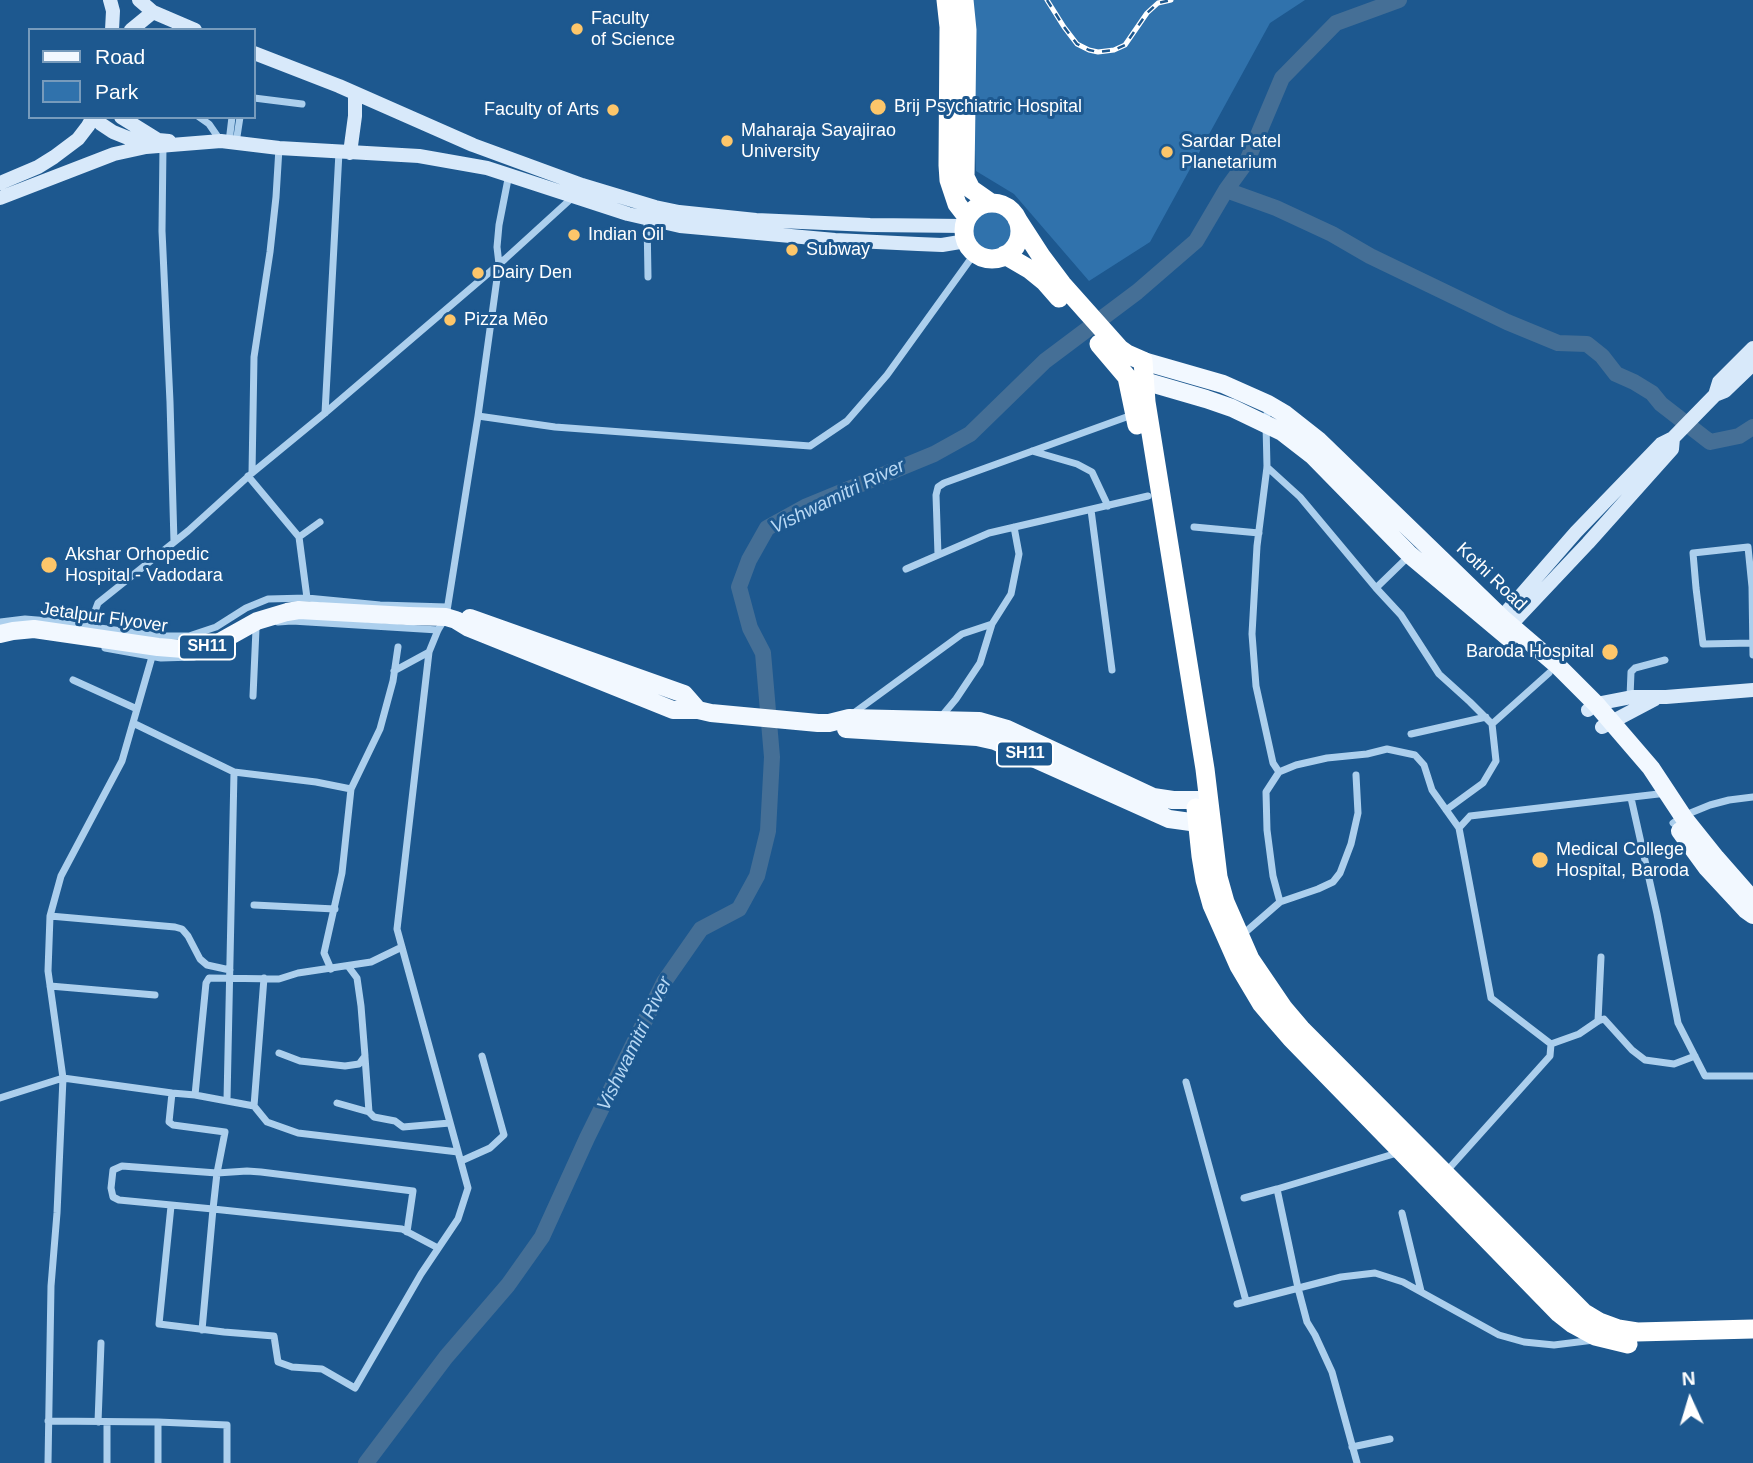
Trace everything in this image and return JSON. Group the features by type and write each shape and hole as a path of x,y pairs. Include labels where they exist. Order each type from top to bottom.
{"highway":[{"path":"946,0 949,27 947,165 952,192 968,234 990,258 1005,255 1017,243 1017,219"},
{"path":"964,0 967,30 965,177 971,189 991,203"},
{"path":"968,234 974,210 991,203 1007,208 1041,256 1058,288"},
{"path":"1005,255 1058,288 1125,355 1135,379 1202,800 1205,880 1212,905 1239,966 1261,1003 1291,1038 1401,1152 1559,1313 1573,1324 1595,1336 1637,1332 1753,1329"},
{"path":"1125,355 1135,379 1135,414 1148,496 1202,800"},
{"path":"1204,822 1225,902 1250,959 1284,1009 1301,1030 1584,1313 1612,1334 1636,1345 1753,1342"}],"main road":[{"path":"110,0 113,11 112,28"},
{"path":"139,0 153,12 190,28"},
{"path":"133,28 153,12"},
{"path":"256,54 339,86 473,145 582,186 655,207 756,220 870,225 968,234"},
{"path":"345,152 355,116 355,94"},
{"path":"0,183 54,157 79,139 93,119"},
{"path":"96,119 113,132 128,138 160,143 229,142 279,148 419,156 487,168 647,219 680,226 835,240 942,245 968,234"},
{"path":"124,119 160,143"},
{"path":"0,198 114,154 160,143"},
{"path":"1715,395 1718,382 1753,348"},
{"name":"Kothi Road","path":"1125,355 1223,384 1285,414 1318,440 1549,673 1592,707"},
{"path":"1502,625 1576,532 1661,444 1673,438 1715,395 1725,391 1753,364"},
{"name":"Kothi Road","path":"1135,379 1232,408 1283,432 1313,456 1410,555 1558,666 1606,724 1651,768 1662,794 1707,868 1753,915"},
{"name":"Jetalpur Flyover","path":"0,634 34,629 196,650 214,645 257,621 299,610 472,617 684,694 704,712 831,721"},
{"path":"1592,707 1629,698 1753,690"},
{"path":"1606,724 1660,696"},
{"path":"831,721 979,720 996,724 1153,797 1202,800"},
{"name":"SH11","path":"831,721 847,729 977,737 995,741 1169,819 1204,822"},
{"name":"Kothi Road","path":"1678,819 1753,900"}],"street":[{"path":"256,98 302,104"},
{"path":"202,119 229,142"},
{"path":"229,142 232,119"},
{"path":"229,142 239,119"},
{"path":"160,143 174,542"},
{"path":"279,148 270,252 254,357 250,475 299,537 307,598"},
{"path":"326,413 345,152"},
{"path":"171,1206 159,1324 274,1336 278,1362 292,1367 321,1368 355,1388 458,1219 468,1188 397,929 429,652 447,618 499,264 499,225 509,174"},
{"path":"89,626 98,603 326,413 499,264 573,196"},
{"path":"647,219 648,277"},
{"path":"478,416 555,427 810,446 847,421 887,375 968,234"},
{"path":"1268,404 1267,467 1252,634 1256,686 1273,763 1279,772"},
{"path":"937,555 938,487 953,479 1135,414"},
{"path":"1031,451 1077,464 1092,472 1108,506"},
{"path":"1267,467 1300,497 1401,615 1439,674 1492,724 1496,761 1483,783 1446,810"},
{"path":"906,569 989,533 1148,496"},
{"path":"1091,510 1112,670"},
{"path":"299,537 320,522"},
{"path":"938,719 956,699 980,663 992,624 1011,594 1019,554 1014,527"},
{"path":"1194,527 1259,533"},
{"path":"1752,643 1703,644 1693,553 1748,547 1752,587 1753,655"},
{"path":"1376,588 1410,555"},
{"path":"0,621 25,619 158,636 189,636 216,627 268,598 307,598 380,605 447,618"},
{"path":"40,639 152,656 183,658 212,654 274,622 447,618"},
{"path":"831,721 962,634 992,624"},
{"path":"253,696 256,629"},
{"path":"48,1463 51,1286 63,1078 48,971 50,916 61,876 122,761 158,636"},
{"path":"331,969 324,953 342,873 351,789 380,729 398,647"},
{"path":"394,671 429,652"},
{"path":"1629,698 1631,672 1635,668 1665,660"},
{"path":"1492,724 1549,673"},
{"path":"73,680 137,709"},
{"path":"1411,734 1486,717"},
{"path":"133,723 234,772 351,789"},
{"path":"1280,902 1273,876 1266,805 1266,792 1279,772 1327,758 1387,749 1415,755 1424,765 1432,790 1459,828 1491,999 1551,1044"},
{"path":"227,1100 234,772"},
{"path":"1240,937 1280,902 1326,886 1340,873 1359,813 1356,775"},
{"path":"1459,828 1470,816 1662,794"},
{"path":"1678,819 1729,800 1753,797"},
{"path":"1631,798 1678,1023 1705,1076 1753,1076"},
{"path":"254,905 335,909"},
{"path":"50,916 183,929 200,960 207,965 230,974 264,978 279,979 298,973 372,962 402,947"},
{"path":"1598,1021 1601,957"},
{"path":"348,966 357,978 369,1112"},
{"path":"195,1095 206,983 209,978 230,974"},
{"path":"254,1106 264,978"},
{"path":"50,986 155,995"},
{"path":"1551,1044 1579,1034 1604,1019 1632,1050 1645,1060 1674,1064 1695,1056"},
{"path":"1444,1174 1550,1056 1551,1044"},
{"path":"279,1053 300,1061 345,1066 359,1064 365,1056"},
{"path":"461,1161 490,1148 504,1135 482,1056"},
{"path":"0,1098 63,1078 195,1095 254,1106 267,1122 298,1133 458,1152"},
{"path":"1186,1082 1246,1301"},
{"path":"172,1093 169,1122 173,1125 225,1132 217,1173 202,1329"},
{"path":"337,1103 369,1112 374,1117 396,1121 403,1127 450,1124"},
{"path":"1244,1198 1401,1152"},
{"path":"407,1232 413,1191 247,1171 217,1173 122,1166 113,1170 111,1188 113,1197 119,1200 402,1229 407,1232 438,1248"},
{"path":"1277,1189 1307,1322 1332,1373 1357,1463"},
{"path":"1402,1213 1421,1291"},
{"path":"1237,1304 1341,1277 1375,1273 1403,1282 1499,1335 1524,1342 1554,1345 1612,1334"},
{"path":"98,1422 100,1343"},
{"path":"48,1421 227,1425 227,1463"},
{"path":"107,1422 107,1463"},
{"path":"158,1422 158,1463"},
{"path":"1353,1447 1390,1439"}],"green space":[{"path":"968,0 1305,0 1270,23 1150,242 1089,281 1014,194 976,171"},
{"path":"993,211 1007,217 1013,231 1007,245 993,251 979,245 973,231 979,217"}],"waterway":[{"name":"Vishwamitri River","path":"366,1463 446,1357 508,1285 542,1237 587,1138 664,982 701,929 739,909 757,876 768,831 772,757 763,653 750,628 739,587 749,560 767,528 805,507 934,454 970,434 1045,361 1137,292 1196,241 1226,190 1247,161 1282,78 1336,23 1399,0"},
{"path":"1226,190 1276,208 1332,234 1370,256 1507,322 1558,343 1587,344 1602,356 1616,374 1652,393 1661,404 1710,442 1739,436 1753,427"}],"railway":[{"path":"1047,0 1077,44 1098,52 1125,45 1147,13 1158,3 1171,0"}],"place":[{"name":"Faculty of Science","path":"577,29"},
{"name":"Brij Psychiatric Hospital","path":"878,107"},
{"name":"Faculty of Arts","path":"613,110"},
{"name":"Maharaja Sayajirao University","path":"727,141"},
{"name":"Sardar Patel Planetarium","path":"1167,152"},
{"name":"Indian Oil","path":"574,235"},
{"name":"Subway","path":"792,250"},
{"name":"Dairy Den","path":"478,273"},
{"name":"Pizza Mēo","path":"450,320"},
{"name":"Akshar Orhopedic Hospital - Vadodara","path":"49,565"},
{"name":"Baroda Hospital","path":"1610,652"},
{"name":"Medical College Hospital, Baroda","path":"1540,860"}]}
